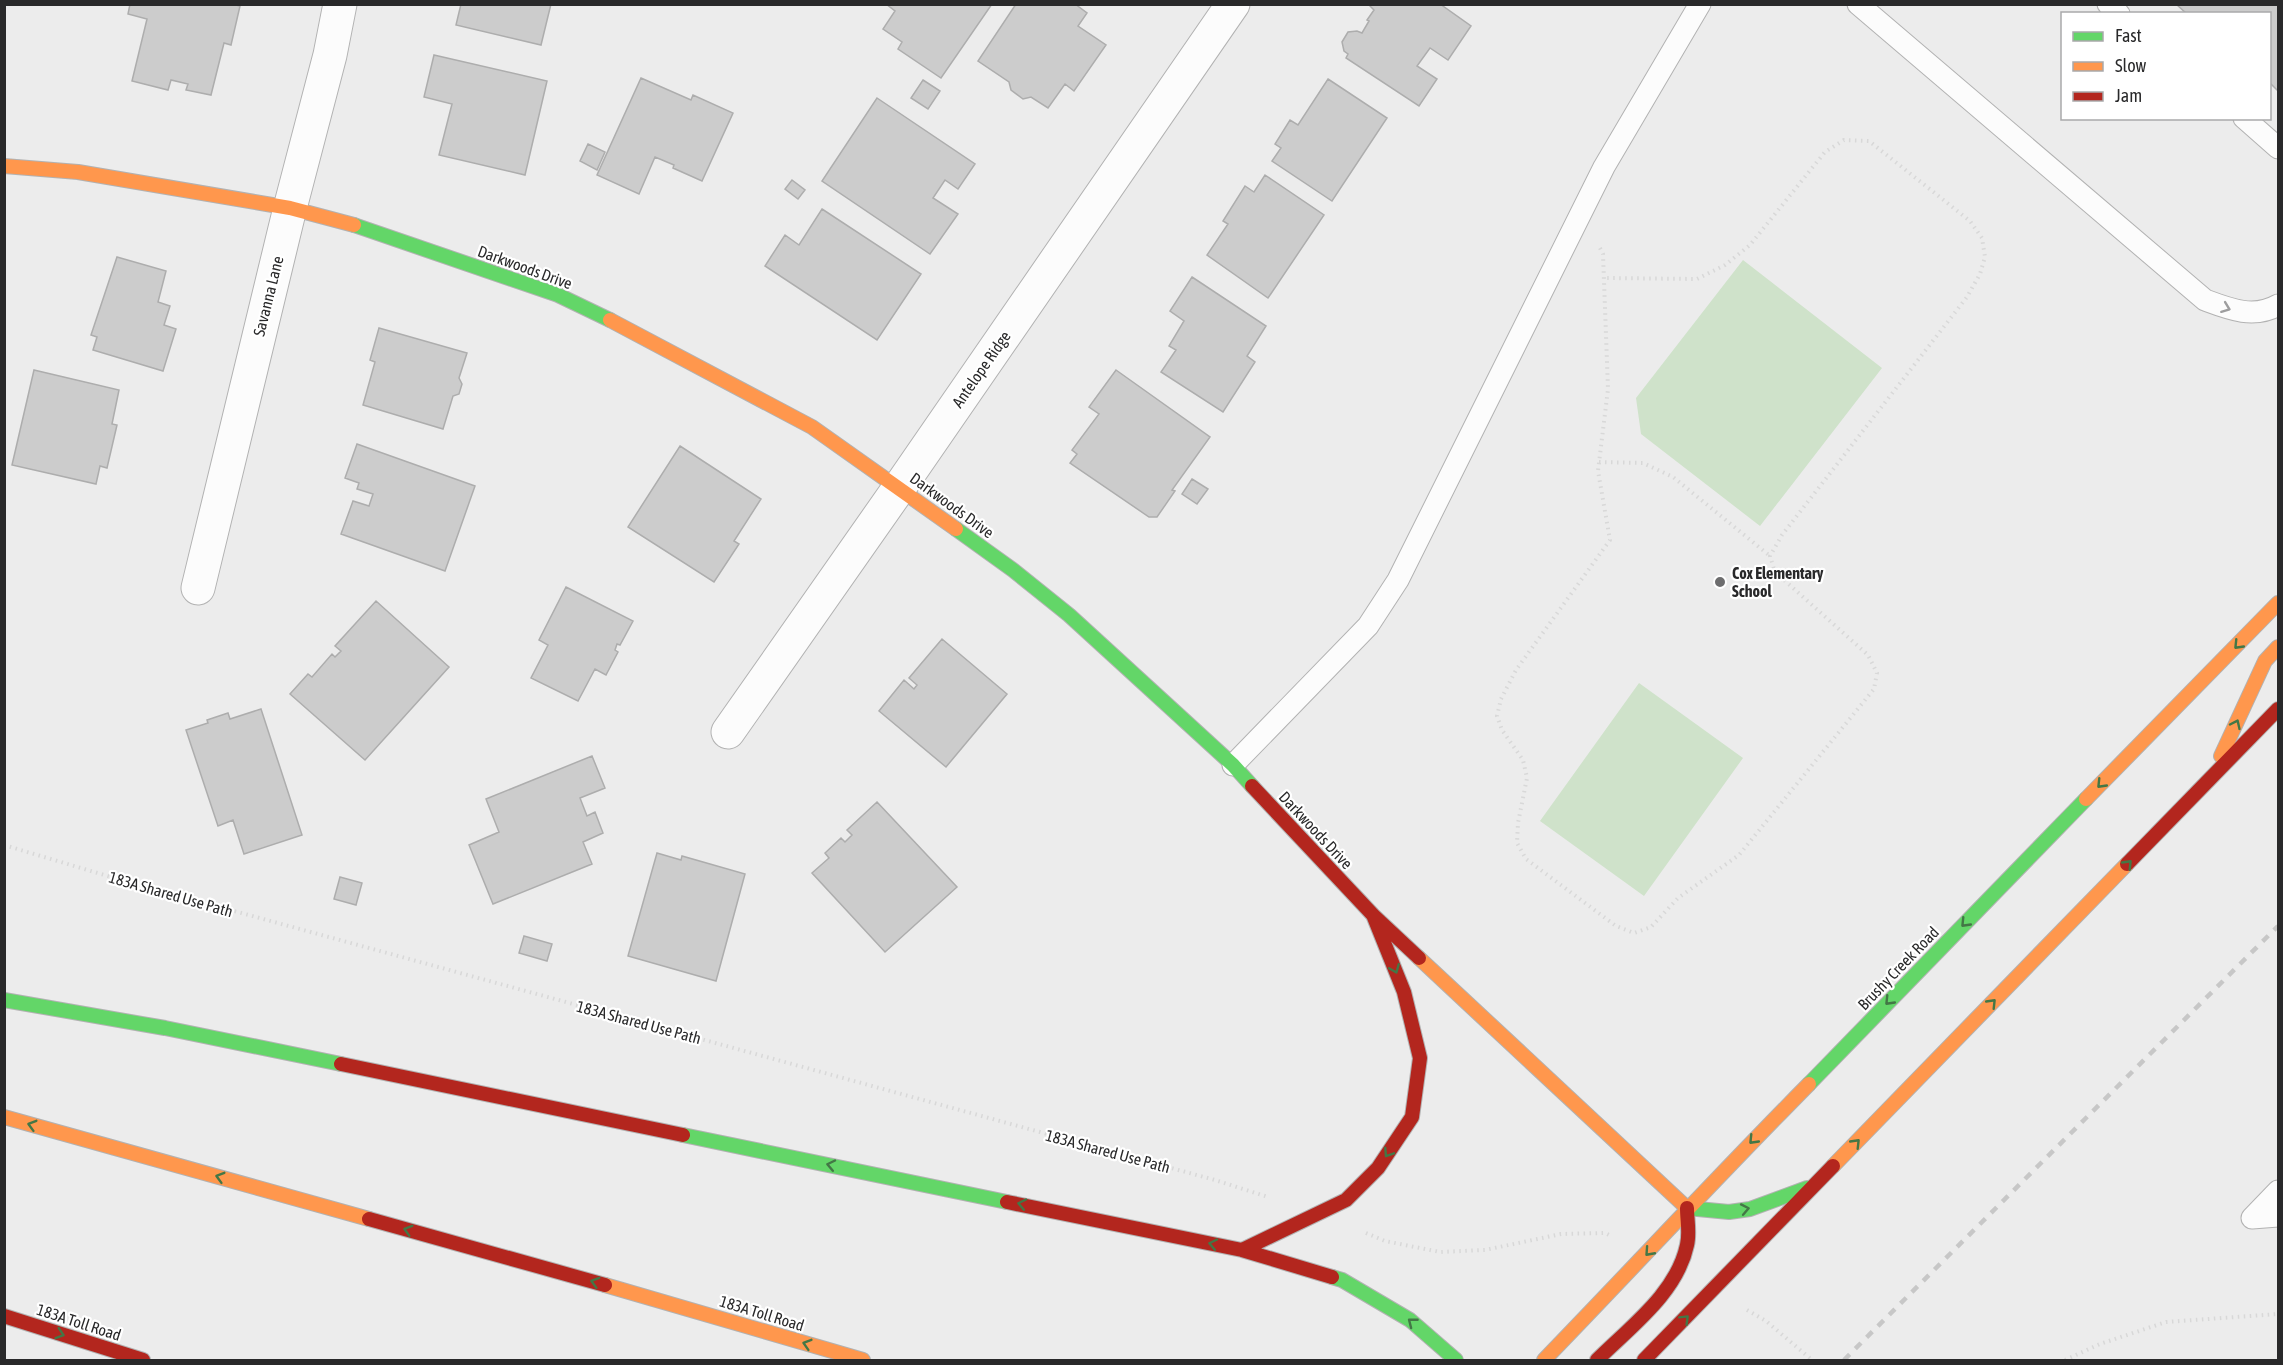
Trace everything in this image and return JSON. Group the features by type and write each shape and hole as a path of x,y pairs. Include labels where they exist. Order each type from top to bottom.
{"main road":[{"name":"Darkwoods Drive","path":"4,166 78,172 290,208 336,219 558,295 628,329 812,427 1013,570 1069,615 1233,765 1373,915 1687,1208"},
{"name":"Brushy Creek Road","path":"1544,1360 1646,1255 1687,1208 2278,603"},
{"path":"2212,777 2265,661 2278,647"},
{"path":"1644,1360 2278,709"},
{"path":"1242,1250 1346,1200 1378,1168 1412,1117 1420,1058 1404,992 1373,915"},
{"path":"4,1000 165,1028 1242,1250 1342,1280 1410,1320 1456,1360"},
{"name":"183A Toll Road","path":"4,1117 652,1298 863,1360"},
{"path":"1597,1360 1666,1289 1678,1272 1687,1243 1687,1208 1730,1212 1750,1209 1815,1185"},
{"name":"183A Toll Road","path":"4,1316 143,1360"}],"street":[{"name":"Savanna Lane","path":"198,588 290,208 330,55 340,4"},
{"name":"Antelope Ridge","path":"728,732 899,488 1227,6"}],"lane":[{"path":"1233,765 1368,626 1398,580 1604,167 1700,4"},
{"path":"1858,4 2205,300 2239,313 2273,308 2278,305"},
{"path":"2246,120 2278,148"},
{"path":"2278,1191 2252,1218 2278,1216"}],"path":[{"path":"1604,278 1697,279 1725,265 1750,245 1824,152 1844,140 1869,141 1970,220 1982,238 1984,257 1980,274 1967,297 1782,535 1770,556"},
{"path":"1597,242 1603,254 1608,389 1599,462 1598,471 1610,540 1516,670 1501,699 1497,716 1502,730 1523,759 1527,778 1518,823 1517,843 1526,859 1616,926 1634,933 1650,927 1678,898 1739,855 1874,689 1877,673 1868,655 1775,572 1770,556 1673,477 1643,463 1599,462"},
{"name":"183A Shared Use Path","path":"4,845 122,880 1215,1180 1274,1199"},
{"path":"1364,1233 1385,1241 1440,1252 1485,1250 1561,1234 1605,1233 1614,1238"},
{"path":"1746,1310 1766,1321 1812,1360"},
{"path":"2065,1360 2100,1344 2166,1322 2278,1314"}],"green space":[{"path":"1743,260 1882,368 1760,526 1641,434 1636,398"},
{"path":"1639,683 1743,758 1644,896 1540,821"}],"building":[{"path":"130,4 232,4 240,6 231,45 224,43 211,95 186,90 188,84 171,80 168,90 132,81 147,19 128,14"},
{"path":"461,4 551,4 541,45 456,25"},
{"path":"886,4 992,4 941,78 898,49 902,42 883,29 895,11"},
{"path":"1016,4 1075,4 1087,13 1078,26 1106,45 1074,91 1065,84 1048,108 1031,97 1023,99 1011,90 1009,82 978,61"},
{"path":"1368,4 1440,4 1471,26 1448,60 1430,48 1417,66 1437,79 1419,106 1346,58 1348,54 1344,51 1342,42 1348,32 1362,33 1374,10"},
{"path":"2176,4 2278,4 2278,91 2271,84 2271,12 2185,12"},
{"path":"434,55 547,81 525,175 439,155 452,104 424,97"},
{"path":"641,78 691,100 693,95 733,113 702,181 655,157 639,194 597,175"},
{"path":"1328,79 1387,118 1332,201 1272,161 1281,148 1275,144 1290,120 1298,125"},
{"path":"923,80 940,91 928,109 911,98"},
{"path":"877,98 975,164 958,189 945,180 933,198 958,214 930,254 822,181"},
{"path":"588,144 605,152 597,170 580,161"},
{"path":"1265,175 1324,215 1268,298 1207,255 1228,224 1223,221 1245,186 1254,192"},
{"path":"792,180 805,190 798,199 785,189"},
{"path":"822,209 921,274 877,340 765,266 785,235 799,245"},
{"path":"117,257 166,271 158,302 170,306 164,325 176,329 163,371 93,350 97,337 91,335"},
{"path":"1192,277 1266,326 1247,356 1255,362 1223,412 1161,372 1176,350 1169,346 1184,321 1170,311"},
{"path":"379,328 467,353 459,378 462,384 459,394 453,396 443,429 363,405 375,362 370,360"},
{"path":"34,370 119,390 112,424 117,425 107,468 100,466 96,484 12,465"},
{"path":"1116,370 1210,437 1172,490 1175,491 1157,517 1149,517 1070,463 1077,454 1072,450 1099,414 1089,407"},
{"path":"357,444 475,486 445,571 341,534 353,501 369,506 373,494 357,489 359,483 345,478"},
{"path":"680,446 761,499 734,541 739,544 714,582 628,527"},
{"path":"1192,479 1208,489 1197,504 1182,494"},
{"path":"566,587 633,621 620,645 617,644 615,650 618,652 606,675 595,669 578,701 531,678 548,645 539,640"},
{"path":"376,601 449,667 365,760 290,694 308,674 312,677 332,654 335,657 341,651 335,646"},
{"path":"942,639 1007,694 946,767 879,711 904,680 914,689 917,685 909,678"},
{"path":"261,709 302,835 244,854 233,820 218,826 186,730 228,713 230,719"},
{"path":"592,756 605,788 580,798 587,816 595,812 603,833 583,842 592,864 493,904 469,845 499,832 486,799"},
{"path":"877,802 957,887 885,952 812,873 829,858 825,853 841,838 845,842 852,835 847,830"},
{"path":"657,853 681,860 682,856 745,874 716,981 628,956"},
{"path":"340,877 362,883 356,905 334,899"},
{"path":"524,936 552,944 547,961 519,953"}],"railway":[{"path":"1844,1360 2278,926"}],"traffic: fast":[{"path":"354,225 558,295 610,320"},
{"path":"956,529 1013,570 1069,615 1233,765 1252,786"},
{"path":"1809,1084 2086,799"},
{"path":"4,1000 165,1028 341,1064"},
{"path":"683,1135 1007,1202"},
{"path":"1687,1208 1729,1212 1750,1209 1807,1188"},
{"path":"1332,1277 1342,1280 1410,1320 1456,1360"}],"traffic: slow":[{"path":"4,166 78,172 290,208 354,225"},
{"path":"610,320 812,427 956,529"},
{"path":"2086,799 2278,603"},
{"path":"2221,756 2265,661 2278,647"},
{"path":"1833,1166 2127,864"},
{"path":"1419,958 1687,1208"},
{"path":"1544,1360 1809,1084"},
{"path":"4,1117 369,1219"},
{"path":"605,1285 863,1360"}],"traffic: jam":[{"path":"2127,864 2278,709"},
{"path":"1252,786 1373,915 1419,958"},
{"path":"1242,1250 1346,1200 1378,1168 1412,1117 1420,1058 1404,992 1373,915"},
{"path":"341,1064 683,1135"},
{"path":"1644,1360 1833,1166"},
{"path":"1007,1202 1242,1250 1332,1277"},
{"path":"1597,1360 1651,1308 1673,1279 1682,1262 1687,1245 1687,1208"},
{"path":"369,1219 605,1285"},
{"path":"4,1316 143,1360"}],"place":[{"name":"Cox Elementary School","path":"1720,582"}]}
